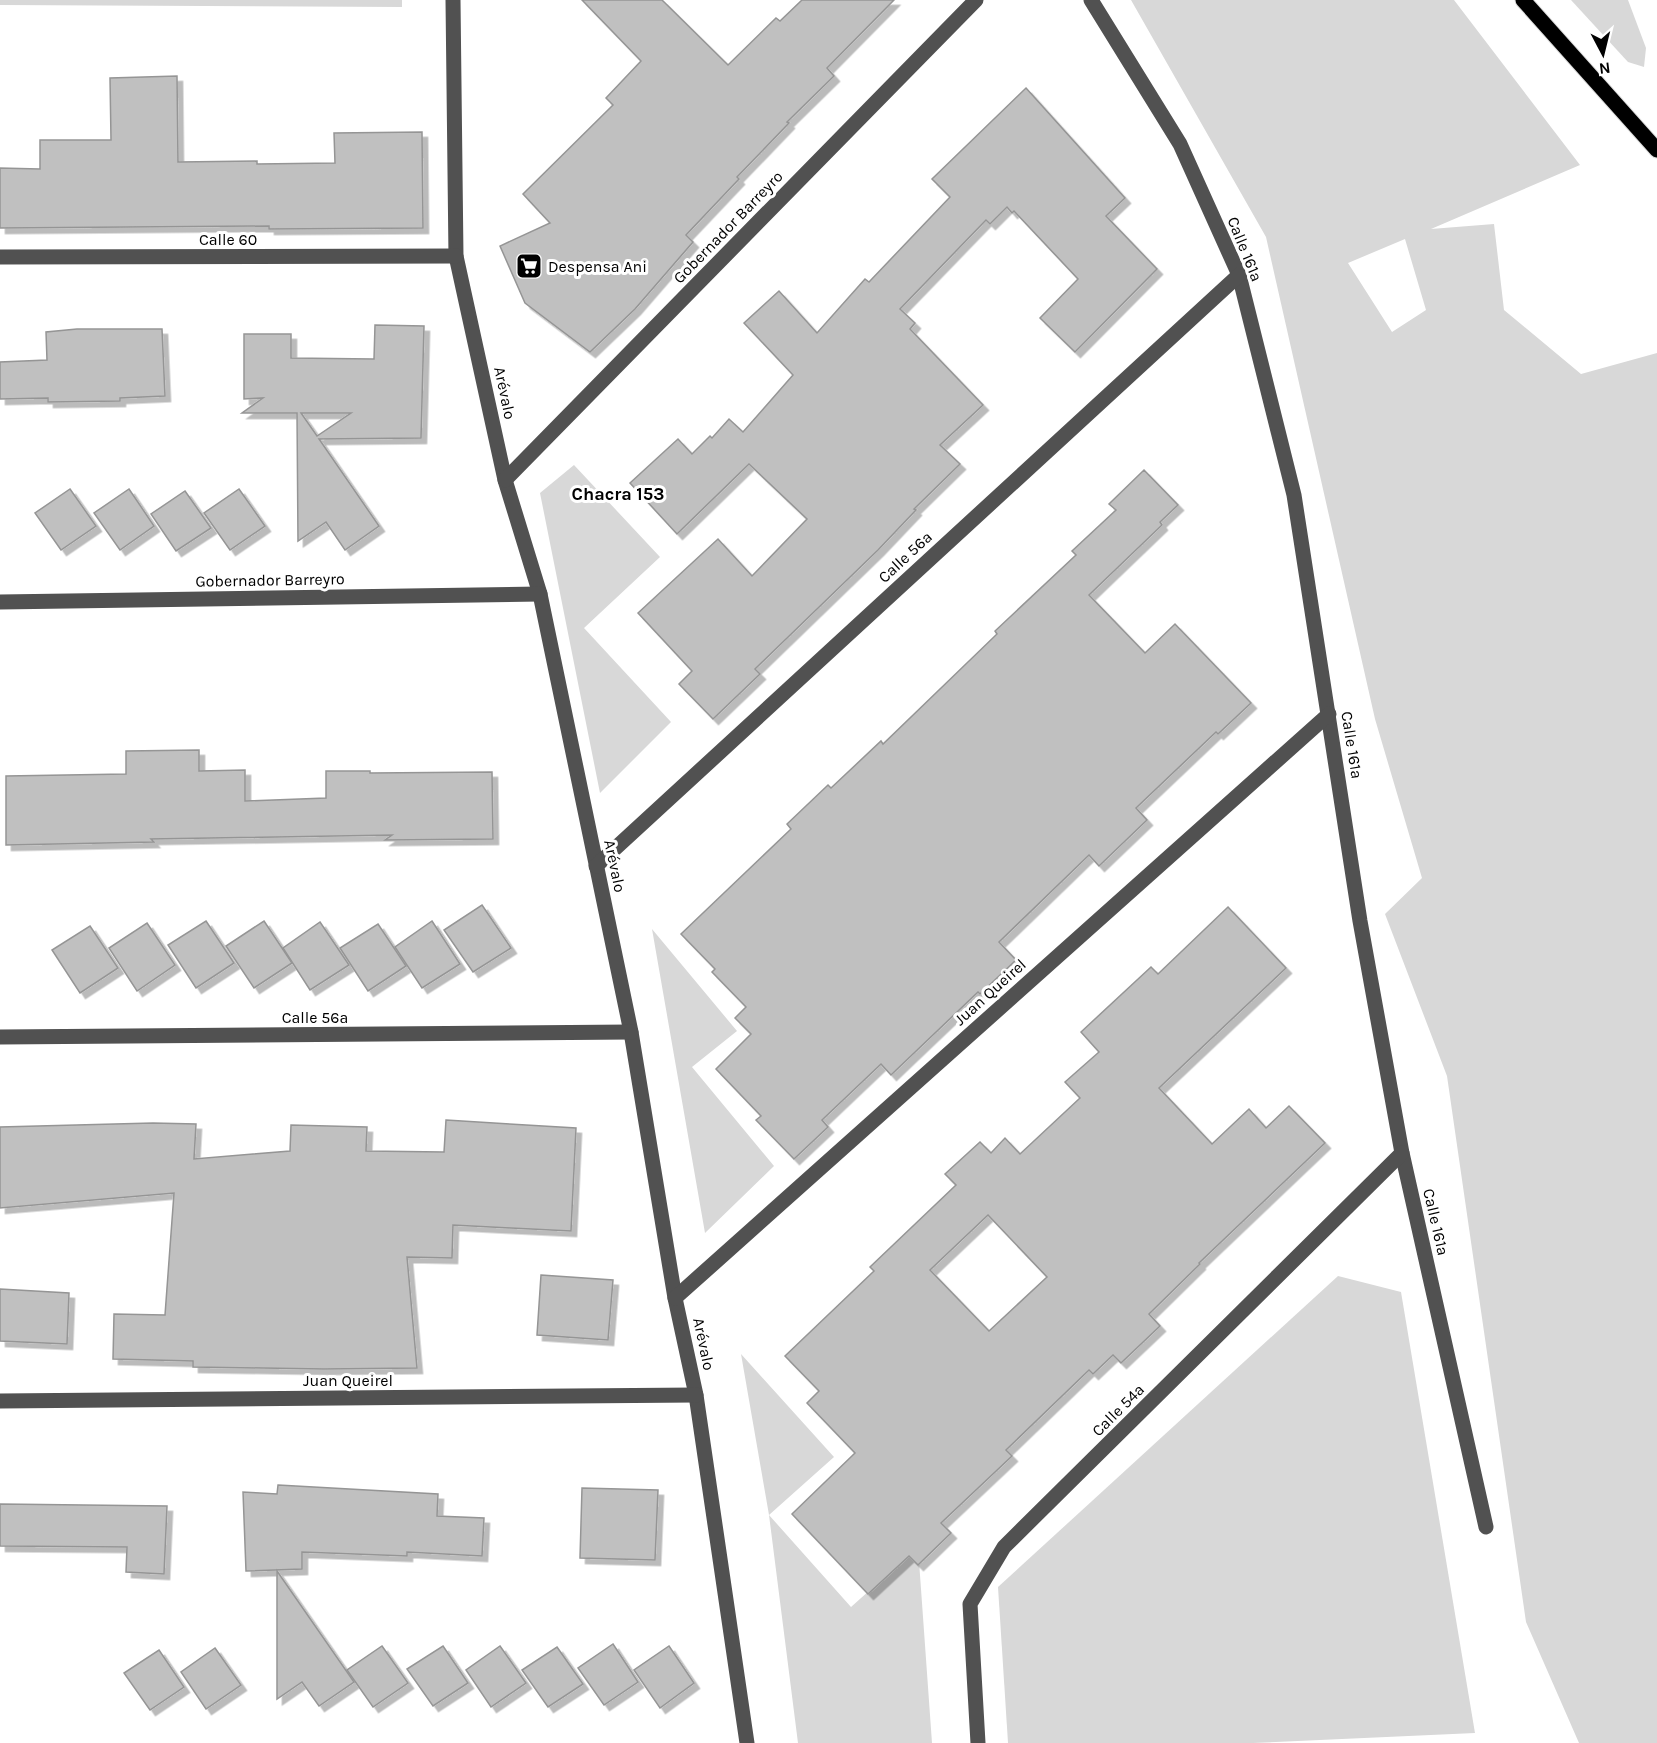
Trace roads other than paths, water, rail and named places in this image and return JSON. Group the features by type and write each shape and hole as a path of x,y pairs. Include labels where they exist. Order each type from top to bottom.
{"main road":[{"path":"1523,0 1657,150"}],"street":[{"name":"Arévalo","path":"453,0 456,256 506,480 540,594 631,1032 675,1298 696,1395 747,1743"},
{"name":"Gobernador Barreyro","path":"506,480 976,0"},
{"name":"Calle 161a","path":"1091,0 1180,144 1239,275 1294,495 1360,921 1402,1153 1486,1527"},
{"name":"Calle 60","path":"0,257 456,256"},
{"name":"Calle 56a","path":"596,866 1239,275"},
{"name":"Gobernador Barreyro","path":"0,602 540,594"},
{"name":"Juan Queirel","path":"675,1298 1329,714"},
{"name":"Calle 56a","path":"0,1037 631,1032"},
{"name":"Calle 54a","path":"978,1743 970,1604 1004,1547 1402,1153"},
{"name":"Juan Queirel","path":"0,1401 696,1395"}],"place":[{"name":"Despensa Ani","path":"529,266"}],"district":[{"name":"Chacra 153","path":"618,494"}]}
